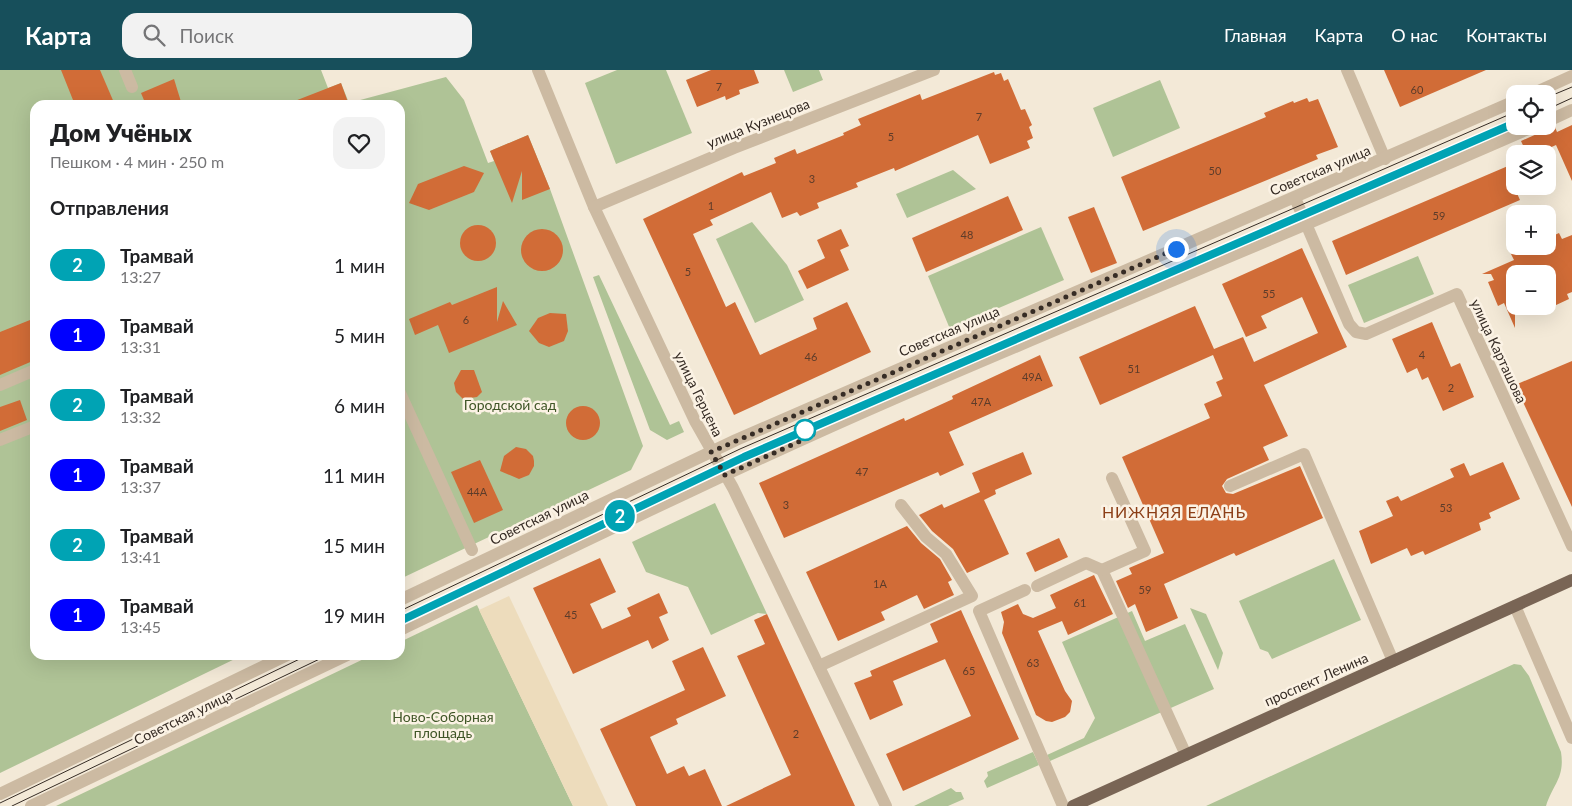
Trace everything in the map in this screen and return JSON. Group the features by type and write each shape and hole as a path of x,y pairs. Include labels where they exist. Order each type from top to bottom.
{"main road":[{"name":"проспект Ленина","path":"1073,806 1572,580"}],"street":[{"path":"125,70 132,88"},
{"name":"улица Герцена","path":"538,70 594,207 711,452 725,475 886,806"},
{"name":"улица Кузнецова","path":"594,207 734,148 934,70"},
{"path":"1347,70 1384,159"},
{"path":"1552,85 1572,76"},
{"name":"Советская улица","path":"405,598 711,452 1506,105"},
{"path":"1556,117 1572,110"},
{"path":"405,628 725,475 896,398 1307,226 1514,135"},
{"name":"улица Карташова","path":"1295,198 1349,324 1356,332 1366,334 1457,294 1572,546"},
{"path":"0,385 30,372"},
{"path":"405,404 472,550"},
{"path":"0,440 30,428"},
{"path":"1230,486 1304,454 1393,660"},
{"path":"1102,570 1145,551 1112,478"},
{"path":"819,666 972,596 946,554 926,537 901,505"},
{"path":"1063,806 979,611 1086,563 1102,570 1186,755"},
{"path":"1514,606 1572,738"},
{"name":"Советская улица","path":"0,794 277,660"},
{"name":"Советская улица","path":"31,806 337,660"}],"green space":[{"name":"Городской сад","path":"0,70 321,70 328,88 341,83 348,100 30,100 30,660 233,660 0,773"},
{"path":"617,70 666,70 692,133 616,164 585,83"},
{"path":"784,70 819,70 823,80 793,92"},
{"name":"Городской сад","path":"446,77 464,100 488,163 494,161 490,151 528,135 550,189 643,446 631,470 405,577 405,100 360,100"},
{"path":"1160,80 1180,128 1113,157 1093,108"},
{"path":"953,170 976,189 907,218 896,194"},
{"path":"752,222 787,265 804,300 755,323 716,239"},
{"path":"1041,227 1064,280 950,329 928,276"},
{"path":"1418,256 1434,294 1364,323 1348,285"},
{"path":"599,275 670,425 679,421 684,432 667,440 650,430 593,277"},
{"path":"715,503 767,614 758,613 711,635 688,587 646,572 632,542"},
{"path":"1334,559 1361,620 1272,659 1268,652 1260,649 1239,601"},
{"name":"Ново-Соборная площадь","path":"477,605 573,806 56,806 362,660 405,660 405,640"},
{"path":"1190,608 1206,614 1223,653 1218,670"},
{"path":"1132,611 1145,641 1185,624 1214,689 1050,761 1047,755 1084,738 1095,718 1062,642"},
{"path":"1514,664 1521,665 1529,676 1561,752 1560,775 1546,806 1206,806"},
{"path":"1033,752 1039,765 987,788 984,781 988,776 987,772"},
{"path":"951,788 956,792 961,792 964,799 948,806 914,806"}],"shaded area":[{"path":"509,596 608,806 573,806 479,610"}],"building":[{"path":"61,70 100,70 113,100 73,100"},
{"path":"711,70 754,70 759,83 739,90 740,94 726,100 725,96 697,107 686,80"},
{"path":"1384,70 1486,70 1400,107"},
{"path":"994,72 995,75 1001,73 1004,81 1008,79 1021,110 1025,109 1032,125 1029,127 1033,138 1027,141 1030,148 990,164 978,135 895,171 894,168 856,183 858,187 817,203 819,208 800,216 797,212 782,218 771,192 710,220 713,225 693,234 726,307 735,302 760,355 817,329 813,318 847,302 871,352 734,415 643,219 742,172 744,176 776,163 774,158 795,149 797,154 844,135 843,133 861,125 858,119 920,94 922,100"},
{"path":"174,79 180,100 144,100 141,93"},
{"path":"341,83 347,100 297,100"},
{"path":"1307,98 1309,102 1318,99 1338,147 1316,155 1318,159 1143,231 1121,177 1266,117 1264,113 1293,101 1294,103"},
{"path":"1572,125 1572,181 1556,145 1523,145 1521,141 1534,135 1556,135 1556,130 1557,132"},
{"path":"528,135 550,189 522,200 522,171 512,203 490,151"},
{"path":"464,166 484,173 474,192 429,210 409,203 418,184"},
{"path":"1506,167 1506,195 1518,195 1520,200 1346,275 1332,241"},
{"path":"1008,196 1023,230 926,272 912,238"},
{"path":"1094,207 1117,263 1091,273 1068,217"},
{"path":"478,225 485,226 491,230 495,236 495,250 491,256 485,260 478,261 471,260 465,256 461,250 460,243 461,236 465,230 471,226"},
{"path":"538,229 546,229 557,235 563,250 557,265 546,271 538,271 527,265 521,254 521,246 527,235"},
{"path":"841,229 849,246 840,250 849,270 807,289 798,271 825,258 817,240"},
{"path":"1559,233 1562,239 1572,235 1572,292 1567,294 1569,299 1556,305 1556,265 1506,265 1506,308 1504,303 1498,306 1488,282 1494,280 1491,274 1482,274 1514,260 1512,255 1556,255 1556,234"},
{"path":"1302,248 1347,347 1264,385 1288,436 1263,447 1269,460 1227,479 1222,486 1226,493 1233,494 1300,466 1323,518 1236,556 1234,553 1164,584 1178,618 1146,632 1135,604 1128,608 1116,581 1132,574 1129,568 1164,553 1122,457 1210,418 1204,404 1222,396 1216,382 1223,379 1213,355 1100,405 1079,357 1195,306 1214,349 1243,337 1254,362 1318,333 1302,297 1261,316 1267,328 1246,337 1222,284"},
{"path":"497,287 497,322 503,301 517,325 449,353 438,325 415,335 409,319 450,302 452,305"},
{"path":"550,313 566,314 568,331 564,341 549,347 539,343 529,331 538,318"},
{"path":"1509,315 1515,315 1515,328"},
{"path":"30,320 30,362 0,375 0,332"},
{"path":"1432,322 1451,367 1460,363 1474,397 1443,411 1428,377 1422,380 1417,368 1407,373 1392,339"},
{"path":"1040,355 1053,386 949,432 964,465 940,476 938,472 784,538 759,483 904,418 905,421 953,399 952,396"},
{"path":"1572,361 1572,507 1515,385"},
{"path":"461,370 474,370 482,392 477,397 463,399 456,392 454,383"},
{"path":"20,400 27,420 0,431 0,407"},
{"path":"583,406 590,407 595,411 599,416 599,430 595,435 590,439 583,440 576,439 571,435 567,430 566,423 567,416 571,411 576,407"},
{"path":"516,447 526,449 533,456 534,461 534,466 529,475 519,479 500,471 504,456"},
{"path":"1023,452 1032,474 995,490 996,494 984,500 1009,554 967,573 953,549 932,531 919,515 942,504 944,508 980,492 972,473"},
{"path":"480,460 503,510 474,523 451,472"},
{"path":"1503,462 1520,499 1489,513 1491,518 1479,523 1481,530 1425,555 1423,551 1411,556 1407,548 1371,564 1359,531 1393,516 1386,501 1398,496 1401,501 1454,477 1450,469 1464,463 1470,476"},
{"path":"907,526 921,543 940,559 952,580 948,582 954,595 924,609 917,595 881,612 885,620 838,641 806,572"},
{"path":"1059,538 1068,557 1035,572 1026,553"},
{"path":"600,558 616,592 590,604 602,629 631,616 627,608 659,593 668,613 659,617 669,640 652,649 648,640 573,674 533,588"},
{"path":"1094,575 1113,614 1068,635 1062,621 1038,631 1065,691 1072,701 1070,712 1065,717 1052,722 1046,721 1036,715 1002,633 1004,622 1001,612 1018,604 1023,614 1033,618 1056,608 1050,595"},
{"path":"961,610 1019,739 903,791 886,754 971,716 945,659 893,681 903,705 870,720 854,683 872,676 870,671 938,642 930,624"},
{"path":"767,614 855,806 726,806 791,775 737,656 765,644 754,620"},
{"path":"703,647 726,696 676,719 678,724 650,737 667,774 684,766 689,776 705,769 722,806 636,806 600,729 685,690 672,661"}],"tram line":[{"path":"1556,94 1572,87"},
{"path":"1556,105 1572,98"},
{"path":"405,609 740,449 1506,116"},
{"path":"405,619 744,457 1506,127"},
{"name":"2","path":"405,619 744,457 1303,217 1506,127"},
{"path":"0,803 298,660"},
{"path":"12,806 318,660"}],"district":[{"name":"НИЖНЯЯ ЕЛАНЬ","path":"1174,511"}],"route":[{"path":"805,430 814,435 725,475 711,452 1176,249"}]}
